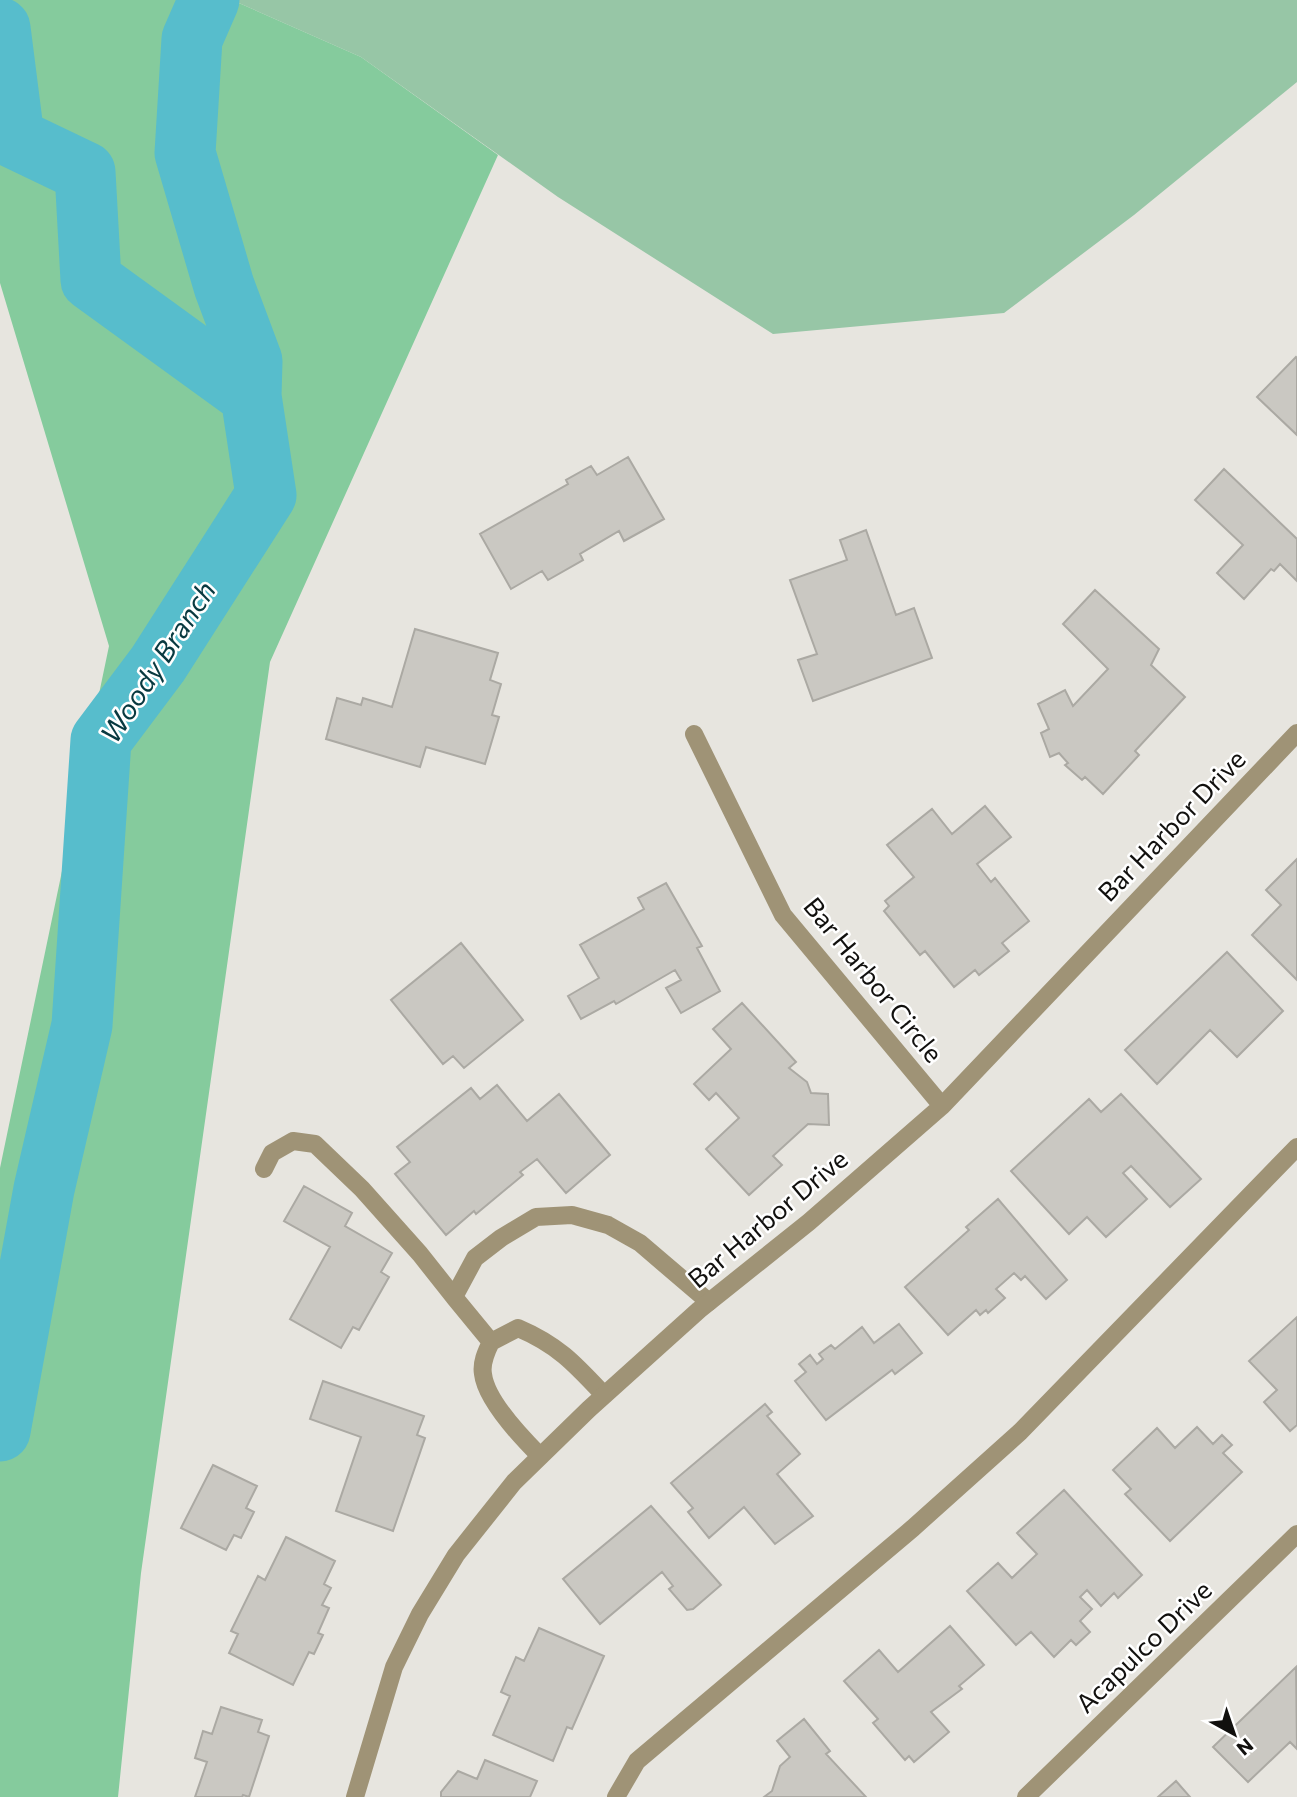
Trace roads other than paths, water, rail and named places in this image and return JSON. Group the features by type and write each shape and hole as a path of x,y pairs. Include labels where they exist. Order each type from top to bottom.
{"street":[{"name":"Bar Harbor Drive","path":"355,1797 394,1667 420,1614 456,1555 514,1482 604,1395 709,1302 809,1222 942,1105 1297,733"},
{"name":"Bar Harbor Circle","path":"694,734 783,915 942,1105"},
{"path":"264,1169 272,1153 293,1141 315,1144 362,1189 491,1342"},
{"path":"616,1797 637,1761 913,1528 1020,1432 1297,1147"},
{"path":"454,1297 475,1258 501,1238 536,1217 572,1215 608,1225 640,1242 709,1302"},
{"path":"540,1456 517,1433 496,1405 483,1376 485,1355 491,1342 518,1328 542,1339 564,1354 604,1395"},
{"name":"Acapulco Drive","path":"1026,1797 1297,1534"}],"waterway":[{"name":"Woody Branch","path":"0,1431 44,1189 82,1025 101,740 158,664 266,495 251,396 252,361 224,286 185,153 192,39 209,0"},
{"name":"Woody Branch","path":"0,28 14,138 85,172 91,280 251,396"}]}
